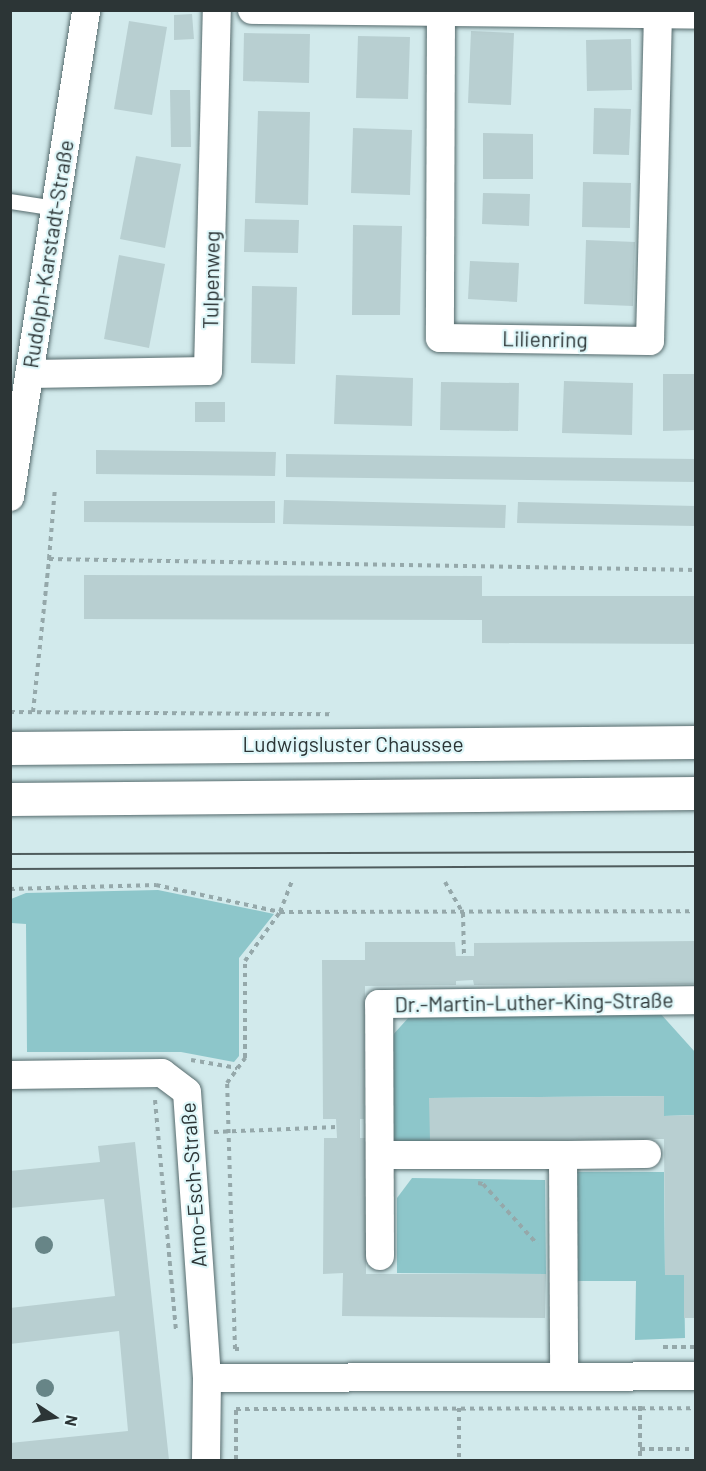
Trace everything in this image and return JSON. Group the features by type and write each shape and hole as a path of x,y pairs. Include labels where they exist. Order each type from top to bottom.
{"street":[{"name":"Rudolph-Karstadt-Straße","path":"10,497 86,10"},
{"name":"Tulpenweg","path":"30,374 208,371 218,10"},
{"path":"252,10 696,15"},
{"name":"Lilienring","path":"441,12 440,338 650,341 658,15"},
{"name":"Ludwigsluster Chaussee","path":"10,748 696,742"},
{"path":"10,799 696,793"},
{"name":"Dr.-Martin-Luther-King-Straße","path":"380,1256 379,1004 696,1000"},
{"name":"Arno-Esch-Straße","path":"10,1075 162,1073 187,1092 207,1378 206,1461"},
{"path":"380,1155 647,1154"},
{"path":"562,1155 564,1377"},
{"path":"207,1378 696,1376"}],"lane":[{"path":"10,201 56,208"}],"path":[{"path":"33,712 55,488"},
{"path":"49,559 696,570"},
{"path":"235,1349 227,1083 245,1058 244,961 280,912 292,881"},
{"path":"445,882 463,913 464,956"},
{"path":"10,890 156,885 280,912 463,913 696,910"},
{"path":"189,1133 336,1127"},
{"path":"471,1180 483,1184 516,1218 563,1277"},
{"path":"640,1375 640,1461"},
{"path":"458,1378 459,1461"},
{"path":"236,1461 236,1409 696,1408"},
{"path":"640,1449 696,1449"}],"shaded area":[{"path":"158,890 274,914 239,958 239,1056 234,1062 181,1052 27,1052 26,924 11,923 11,899 26,893"},
{"path":"659,1012 695,1052 695,1115 664,1116 663,1096 430,1098 430,1141 393,1142 391,1037 410,1016"},
{"path":"575,1172 664,1172 665,1275 684,1275 685,1338 635,1340 636,1281 573,1281"},
{"path":"412,1178 545,1180 546,1274 397,1273 397,1198"}],"building":[{"path":"192,14 194,39 174,40 174,15"},
{"path":"129,21 167,27 152,115 114,109"},
{"path":"471,31 514,33 511,105 468,103"},
{"path":"244,33 310,34 309,83 243,81"},
{"path":"358,36 410,37 408,99 356,98"},
{"path":"631,39 632,90 587,91 586,40"},
{"path":"170,90 190,90 191,147 171,147"},
{"path":"594,108 631,109 629,155 593,154"},
{"path":"258,111 310,112 308,205 255,203"},
{"path":"353,128 412,130 410,195 351,193"},
{"path":"483,133 533,134 533,179 483,179"},
{"path":"136,156 181,164 165,248 120,239"},
{"path":"583,182 631,183 630,228 582,227"},
{"path":"483,193 530,194 529,226 482,224"},
{"path":"245,219 299,220 298,253 244,252"},
{"path":"353,225 402,226 400,315 352,315"},
{"path":"586,240 635,242 633,306 584,304"},
{"path":"119,255 165,264 149,348 104,339"},
{"path":"470,261 519,263 517,302 468,299"},
{"path":"252,286 297,287 295,364 251,363"},
{"path":"663,374 696,374 696,430 663,431"},
{"path":"336,375 413,378 412,426 334,424"},
{"path":"564,381 633,383 632,435 562,433"},
{"path":"441,382 519,383 518,431 440,430"},
{"path":"195,402 225,402 225,422 195,422"},
{"path":"96,450 276,452 275,476 96,474"},
{"path":"286,454 696,459 696,482 286,477"},
{"path":"284,500 506,505 505,528 283,524"},
{"path":"84,501 275,501 275,523 84,522"},
{"path":"518,502 696,506 696,526 517,523"},
{"path":"84,575 482,576 482,596 696,596 696,644 482,643 482,620 84,619"},
{"path":"696,941 696,984 474,985 473,980 456,981 456,985 365,986 364,1119 360,1119 360,1138 366,1138 366,1274 546,1274 545,1318 342,1316 343,1273 323,1274 324,1138 337,1138 336,1119 323,1119 322,960 365,960 365,942 455,942 456,956 474,956 474,943"},
{"path":"664,1096 664,1116 696,1115 696,1318 684,1318 684,1275 665,1275 664,1139 430,1141 429,1098"},
{"path":"135,1142 169,1460 10,1460 10,1443 128,1431 119,1331 10,1344 10,1308 115,1296 104,1199 10,1208 10,1171 100,1162 98,1146"}],"tram line":[{"path":"10,854 696,852"},
{"path":"10,869 696,866"}]}
